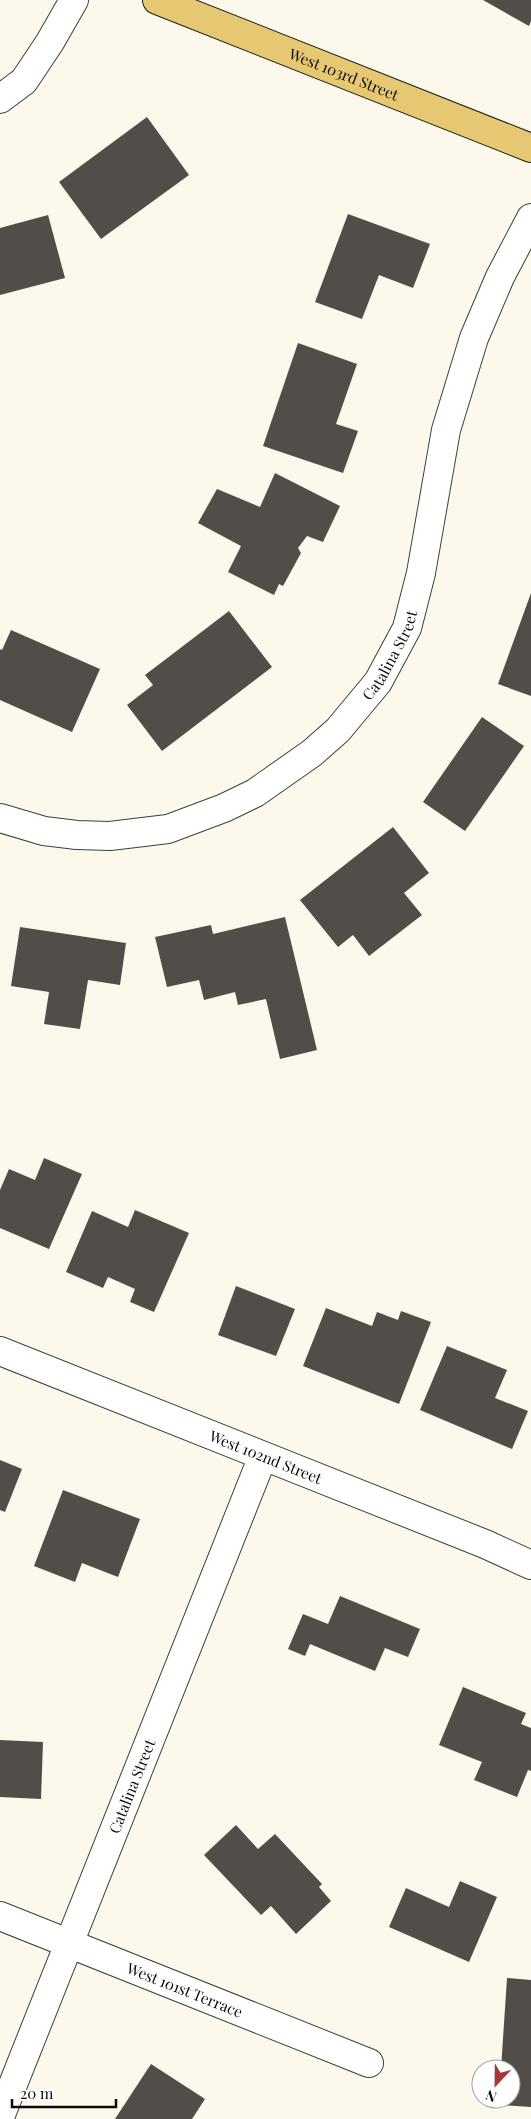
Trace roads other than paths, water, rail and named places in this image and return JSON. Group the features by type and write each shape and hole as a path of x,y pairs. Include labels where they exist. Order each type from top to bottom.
{"main road":[{"name":"West 103rd Street","path":"157,0 531,148"}],"street":[{"path":"0,99 24,80 50,42 74,0"},
{"name":"Catalina Street","path":"0,818 44,831 77,835 110,836 168,829 224,808 255,793 312,753 338,730 378,682 407,628 421,573 446,430 474,338 500,277 531,218"},
{"name":"West 102nd Street","path":"0,1351 485,1544 531,1565"},
{"name":"Catalina Street","path":"0,2117 263,1456"},
{"name":"West 101st Terrace","path":"0,1916 369,2063"}]}
